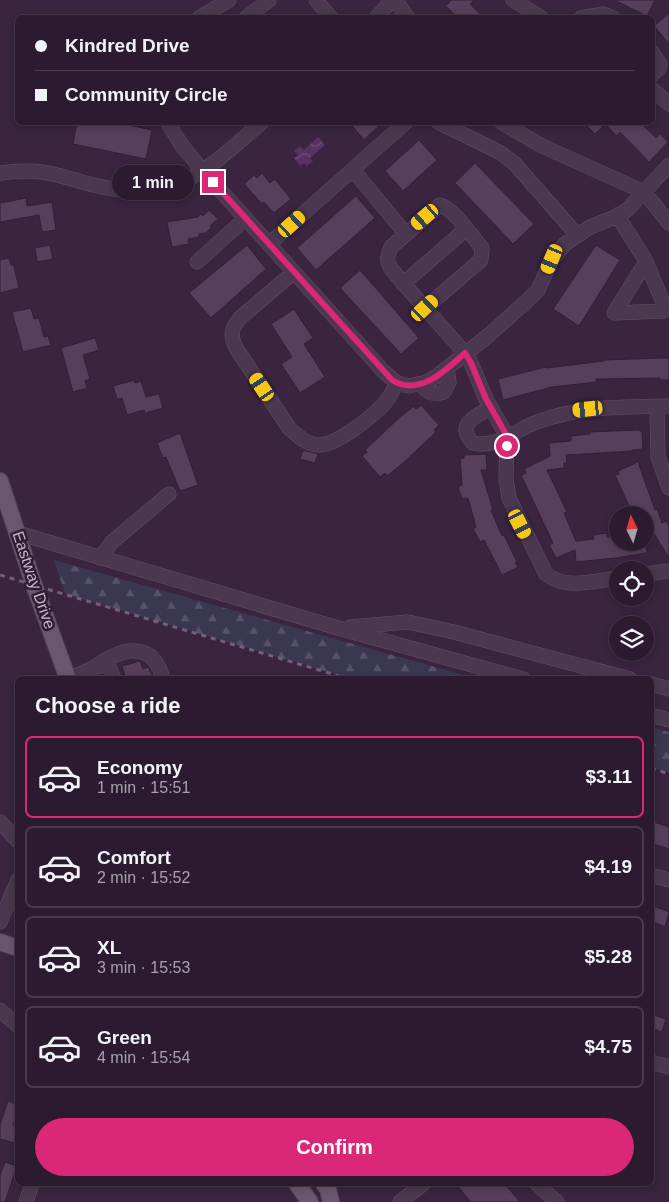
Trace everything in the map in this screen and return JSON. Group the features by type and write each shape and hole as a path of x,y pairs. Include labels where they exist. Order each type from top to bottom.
{"main road":[{"name":"Eastway Drive","path":"0,481 34,585 68,676"},
{"path":"0,942 15,947"},
{"path":"299,1186 310,1202"},
{"path":"326,1186 331,1202"}],"street":[{"path":"204,15 229,0"},
{"path":"250,15 269,0"},
{"path":"316,0 328,15"},
{"path":"379,15 393,0 406,15"},
{"path":"514,1 520,15"},
{"path":"514,1 537,15"},
{"path":"655,56 660,64 655,72"},
{"path":"655,92 669,104"},
{"path":"169,125 182,147 202,170 384,372 397,383 409,386 427,382 447,369 489,335 538,290 557,252 590,227 617,216 628,209 669,165"},
{"path":"0,173 17,171 42,172 121,190 150,191 175,186 202,170 258,125"},
{"path":"269,244 403,125"},
{"path":"444,125 501,153 515,164 577,235"},
{"path":"506,125 540,145 644,192 669,223"},
{"path":"353,170 406,234"},
{"path":"425,308 481,260 482,248 446,206 440,205 391,247 387,256 388,264 403,284 465,353 471,363 491,408 507,436 506,478 509,498 546,574 554,580 569,584 609,579"},
{"path":"617,216 646,262"},
{"path":"197,262 246,218"},
{"path":"403,284 466,229"},
{"path":"294,272 240,318 231,334 236,348 289,428 313,444 328,444 351,431 382,406 397,383"},
{"path":"491,408 470,420 466,427 469,439 473,443 479,445 487,444 535,422 577,410 663,407 658,457 669,488"},
{"path":"100,558 112,542 169,494"},
{"path":"18,533 512,676"},
{"path":"654,573 669,571"},
{"path":"342,628 408,622 454,632 619,676"},
{"path":"76,676 95,667 109,656 130,651 144,652 153,658 162,676"},
{"path":"95,667 106,665 113,676"},
{"path":"654,685 669,689"},
{"path":"654,715 669,720"},
{"path":"0,822 15,838"},
{"path":"654,876 669,880"},
{"path":"1,915 15,886"},
{"path":"654,1063 669,1067"},
{"path":"26,1202 31,1186"},
{"path":"401,1202 421,1186"},
{"path":"539,1186 557,1202"}],"green space":[{"path":"54,560 467,676 342,676 65,594"},
{"path":"654,728 669,732 669,772 654,768"}],"water":[{"path":"318,137 325,145 310,158 313,161 307,166 304,163 300,166 294,158 298,155 294,151 300,146 304,150"}],"building":[{"path":"451,0 474,0 470,4 481,15 455,15 446,6"},
{"path":"614,0 655,0 648,15"},
{"path":"669,13 669,44 655,27"},
{"path":"76,125 128,125 152,130 146,159 73,144"},
{"path":"352,125 380,125 364,140"},
{"path":"586,125 604,125 595,134"},
{"path":"606,125 643,125 656,138 660,134 668,142 649,162 620,132 617,136"},
{"path":"419,140 437,160 403,191 385,171"},
{"path":"475,163 534,224 513,244 455,183"},
{"path":"262,173 270,183 275,179 291,199 274,213 264,202 262,204 244,184 254,175 257,178"},
{"path":"356,196 375,218 316,270 297,248"},
{"path":"26,198 27,206 52,202 56,230 42,232 39,215 0,222 0,203"},
{"path":"209,210 218,219 210,226 212,227 206,233 199,234 199,237 188,239 189,244 172,247 167,222 198,217 201,214 203,216"},
{"path":"50,245 53,259 37,262 35,248"},
{"path":"247,245 266,269 211,318 189,293"},
{"path":"596,245 620,260 579,326 553,309"},
{"path":"9,258 11,265 14,267 19,288 0,293 0,260"},
{"path":"360,270 419,338 401,354 340,288"},
{"path":"31,308 34,319 39,318 44,337 48,336 51,345 23,352 12,312"},
{"path":"294,309 313,338 304,344 325,377 300,393 281,364 292,357 271,324"},
{"path":"95,338 99,350 83,355 90,379 85,381 87,388 73,392 61,348"},
{"path":"669,358 669,380 660,380 660,378 596,379 596,382 552,387 503,400 498,379 546,367 604,360"},
{"path":"134,380 135,383 141,381 146,397 159,394 163,408 145,413 144,410 127,415 122,398 117,399 113,386"},
{"path":"421,405 439,425 434,430 436,432 402,464 387,476 385,473 380,477 362,456 367,452 365,450 399,418 414,406 416,409"},
{"path":"642,431 643,449 566,455 567,463 564,463 564,468 547,470 567,512 564,513 576,541 594,539 593,535 607,533 607,537 609,537 609,551 647,551 647,553 576,562 575,550 556,558 549,545 553,543 521,475 526,473 524,469 550,456 549,443 571,441 571,436 590,434 590,432"},
{"path":"180,433 198,485 180,491 166,457 163,458 157,443"},
{"path":"303,450 318,454 315,463 300,459"},
{"path":"486,454 487,470 481,470 493,510 491,510 518,567 502,575 484,540 480,542 473,529 476,527 468,498 462,499 458,487 462,485 460,458 464,458 464,455"},
{"path":"638,462 654,506 629,506 615,475 619,474 618,471"},
{"path":"654,507 655,510 657,509 662,523 666,521 669,526 669,558 654,534"},
{"path":"140,661 143,669 148,667 152,676 125,676 122,666"},
{"path":"654,822 669,827 669,849 654,844"},
{"path":"654,906 669,912 665,927 654,922"},
{"path":"654,1015 666,1019 662,1032 654,1029"},
{"path":"8,1101 15,1104 15,1120 13,1125 15,1125 15,1143 0,1139 0,1125"},
{"path":"5,1162 15,1165 15,1172 5,1202 0,1202 0,1175"},
{"path":"458,1186 507,1186 520,1202 471,1202"}],"railway":[{"path":"0,575 339,676"},
{"path":"654,769 669,774"}],"route":[{"path":"213,182 392,380 409,386 427,382 465,353 479,380 486,399 507,436 507,446"}]}
